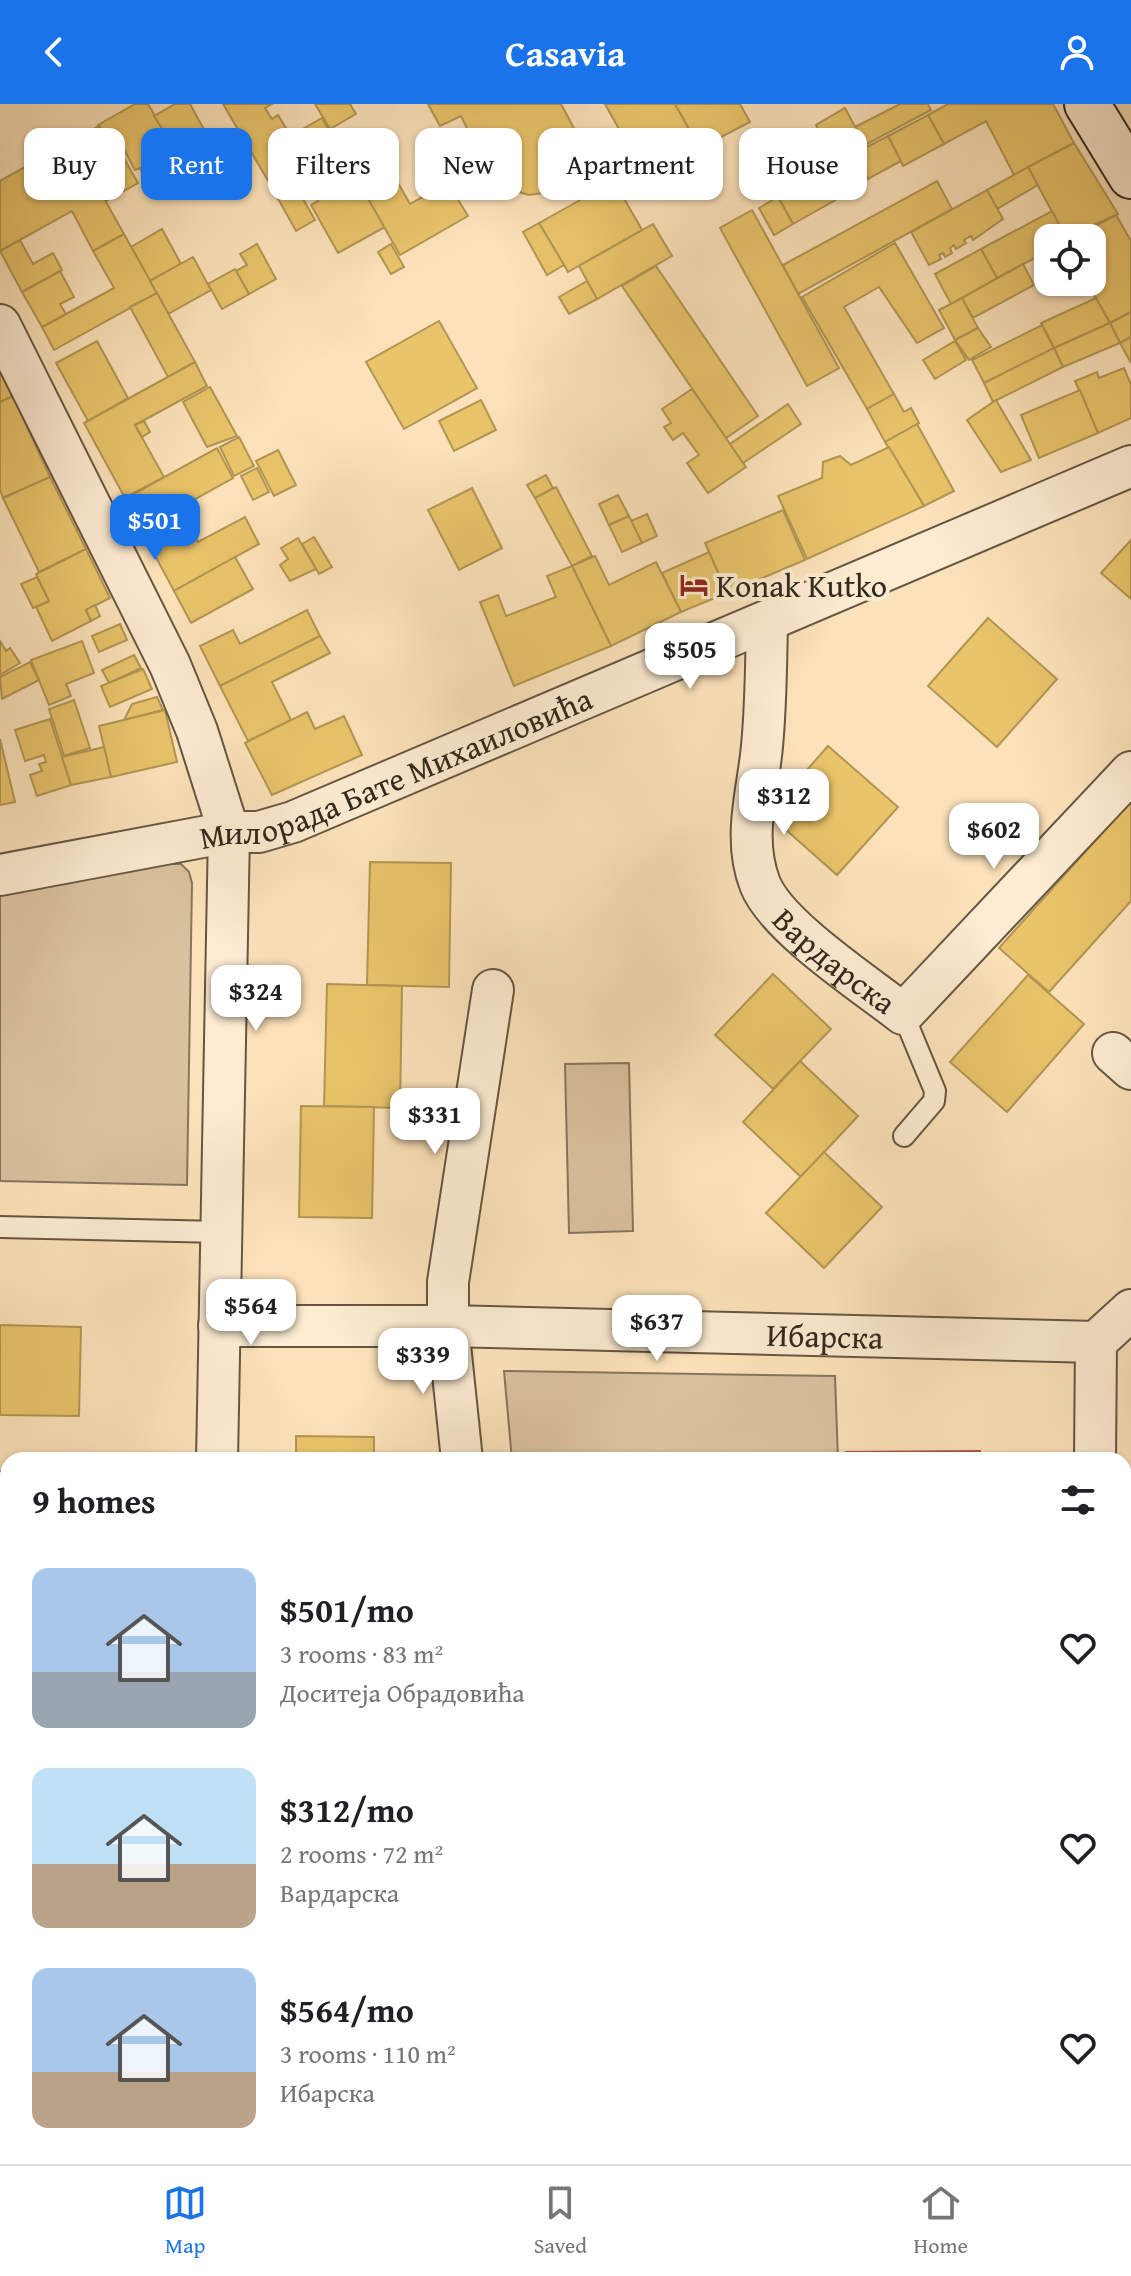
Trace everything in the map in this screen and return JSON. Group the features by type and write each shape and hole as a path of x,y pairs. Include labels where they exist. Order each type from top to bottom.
{"street":[{"path":"1087,104 1131,176"},
{"path":"0,325 170,665 197,731 229,832 217,1452"},
{"name":"Милорада Бате Михаиловића","path":"0,875 229,832 259,832 293,822 767,624 1131,466"},
{"name":"Вардарска","path":"767,624 762,747 751,808 753,848 760,885 782,915 903,1014 1131,772"},
{"path":"461,1452 448,1326 448,1282 493,990"},
{"path":"1095,1452 1096,1342 1131,1310"},
{"name":"Ибарска","path":"219,1326 448,1326 1096,1342"}],"lane":[{"path":"903,1014 935,1091 934,1101 904,1136"},
{"path":"0,1227 221,1232"}],"shaded area":[{"path":"161,864 181,864 189,872 192,883 187,1185 0,1181 0,892"},
{"path":"629,1063 633,1231 569,1233 565,1064"},
{"path":"504,1371 835,1376 838,1452 511,1452"}],"building: Homes":[{"path":"135,104 148,104 163,128 141,128 141,170 135,170 125,151 125,128 100,128 98,125"},
{"path":"175,104 190,104 203,128 162,128 154,116"},
{"path":"223,104 272,104 265,108 272,119 278,115 286,128 268,128 268,178 252,153 252,128 237,128"},
{"path":"315,104 350,104 356,114 329,128"},
{"path":"428,104 561,104 574,128 538,128 538,194 529,195 522,193 522,128 467,128 461,116 440,126"},
{"path":"605,104 675,104 689,128 618,128"},
{"path":"675,104 740,104 750,122 723,136 723,128 689,128"},
{"path":"900,104 928,104 931,110 867,144 867,128 855,127"},
{"path":"948,104 1053,104 1074,143 1014,175 986,121 944,144 928,115"},
{"path":"845,108 856,128 818,128 816,125"},
{"path":"928,115 944,144 903,166 888,136"},
{"path":"322,118 328,128 304,128"},
{"path":"888,136 901,161 868,179 867,147"},
{"path":"1074,143 1118,214 1096,224 1059,224 1028,167"},
{"path":"125,160 138,183 125,190"},
{"path":"1028,167 1038,185 997,209 987,190"},
{"path":"24,168 24,200 105,200 124,234 93,251 72,211 0,251 0,181"},
{"path":"937,181 952,209 798,294 783,265"},
{"path":"399,185 410,204 417,200 458,200 468,216 400,255 369,200 399,200"},
{"path":"987,190 1003,219 973,240 971,236 956,249 954,245 950,248 952,253 945,257 943,253 939,255 941,259 929,265 911,232"},
{"path":"279,200 304,200 315,220 296,231"},
{"path":"369,200 385,227 338,253 311,205 318,201"},
{"path":"580,200 625,200 642,230 568,272 539,223"},
{"path":"773,200 780,200 793,224 774,235 759,208"},
{"path":"780,200 835,200 793,224"},
{"path":"752,210 839,368 807,386 720,228"},
{"path":"1052,211 1059,224 1034,224 1034,258 997,278 981,249"},
{"path":"1116,215 1131,241 1131,312 1110,323 1094,296 1106,296 1106,224 1099,224"},
{"path":"539,223 564,265 547,275 523,232"},
{"path":"653,224 672,256 597,299 579,266"},
{"path":"162,229 181,264 150,281 131,247"},
{"path":"124,234 157,293 54,350 42,327 114,288 93,251"},
{"path":"20,240 33,264 53,253 62,270 22,292 0,251"},
{"path":"895,243 944,328 917,343 879,287 844,307 894,394 867,409 802,297"},
{"path":"257,244 276,279 249,294 236,271 247,265 240,254"},
{"path":"391,244 404,267 391,274 378,252"},
{"path":"981,249 997,278 951,304 935,274"},
{"path":"193,257 211,290 168,314 150,281"},
{"path":"1023,264 1034,285 973,318 962,298"},
{"path":"656,266 758,416 726,438 622,286"},
{"path":"235,269 249,294 222,309 208,284"},
{"path":"60,271 74,297 60,304 66,314 42,327 22,292"},
{"path":"587,281 597,299 569,314 559,297"},
{"path":"157,293 195,362 168,377 130,307"},
{"path":"962,298 978,328 955,340 939,310"},
{"path":"1096,298 1110,323 1054,348 1041,323"},
{"path":"1131,312 1131,337 1120,343 1110,323"},
{"path":"439,321 477,388 404,429 366,362"},
{"path":"1110,323 1120,343 1063,367 1054,348"},
{"path":"1042,325 1054,348 984,383 972,360"},
{"path":"978,328 991,347 969,360 955,340"},
{"path":"1131,337 1131,363 1120,343"},
{"path":"97,341 128,398 88,421 56,363"},
{"path":"955,341 966,360 935,379 923,360"},
{"path":"1054,348 1063,367 993,402 984,383"},
{"path":"195,362 207,386 135,425 164,477 125,498 84,423"},
{"path":"1124,368 1131,385 1131,418 1098,433 1075,381 1097,372 1099,378"},
{"path":"0,370 13,396 0,402"},
{"path":"210,387 237,436 207,447 183,402"},
{"path":"692,389 746,467 708,493 687,463 699,455 683,433 673,440 664,427 671,423 662,409"},
{"path":"1080,390 1098,433 1039,458 1021,415"},
{"path":"894,394 904,412 911,408 919,423 885,442 867,409"},
{"path":"13,396 50,477 3,498 0,490 0,402"},
{"path":"481,400 496,430 454,451 439,421"},
{"path":"996,400 1031,460 1001,472 967,420"},
{"path":"788,404 801,424 743,463 730,444"},
{"path":"144,421 150,432 142,437 135,425"},
{"path":"917,424 954,491 924,506 885,442"},
{"path":"239,437 254,466 234,476 220,447"},
{"path":"889,447 924,506 807,559 778,496 822,478 823,462 840,456 851,465"},
{"path":"217,448 233,478 183,506 195,528 159,548 130,496"},
{"path":"278,450 296,485 274,496 256,461"},
{"path":"257,468 269,492 253,500 241,476"},
{"path":"546,475 553,488 535,498 527,485"},
{"path":"50,477 86,549 39,572 3,498"},
{"path":"556,487 592,556 572,566 535,498"},
{"path":"472,488 502,548 459,570 428,510"},
{"path":"618,495 629,516 609,525 599,504"},
{"path":"783,510 805,560 727,593 705,543"},
{"path":"647,514 657,536 642,543 631,521"},
{"path":"629,516 642,543 622,552 609,525"},
{"path":"245,517 259,544 174,591 153,552 192,530 198,542"},
{"path":"314,537 332,567 319,574 302,544"},
{"path":"298,538 316,569 290,581 280,565 288,559 281,548"},
{"path":"1131,540 1131,599 1101,573"},
{"path":"86,549 110,598 86,610 91,621 52,641 36,607 49,601 36,574"},
{"path":"709,552 727,593 681,612 662,573"},
{"path":"595,556 609,585 656,562 681,612 611,646 572,566"},
{"path":"235,557 253,589 191,623 174,591"},
{"path":"572,566 611,646 514,686 480,602 498,595 506,616 556,597 547,576"},
{"path":"37,577 49,601 33,608 21,584"},
{"path":"95,605 100,616 91,621 86,610"},
{"path":"307,610 320,636 220,686 200,646 233,630 240,644"},
{"path":"988,618 1057,679 997,747 928,686"},
{"path":"120,624 127,640 99,652 92,636"},
{"path":"320,636 330,653 272,682 291,720 248,741 220,686"},
{"path":"0,641 6,651 10,648 20,663 0,675"},
{"path":"82,641 94,673 66,684 71,696 49,705 31,660"},
{"path":"134,655 141,668 109,683 102,670"},
{"path":"30,662 39,680 2,699 0,677"},
{"path":"143,669 152,689 110,707 101,686"},
{"path":"157,697 163,710 124,720 132,704"},
{"path":"74,700 90,748 64,756 49,709"},
{"path":"165,710 177,762 111,777 99,726"},
{"path":"307,712 315,729 344,716 362,755 272,795 245,743"},
{"path":"50,719 71,785 37,796 30,775 42,771 39,764 46,762 44,755 25,761 15,730"},
{"path":"0,739 15,802 0,805"},
{"path":"828,746 898,807 837,875 768,814"},
{"path":"104,747 111,777 71,785 62,757"},
{"path":"1131,801 1131,901 1049,992 999,948"},
{"path":"370,862 451,863 449,987 367,985"},
{"path":"773,974 831,1029 773,1089 715,1035"},
{"path":"1028,975 1084,1024 1007,1112 950,1062"},
{"path":"327,984 402,986 400,1108 324,1106"},
{"path":"800,1061 858,1116 801,1177 743,1122"},
{"path":"301,1106 374,1107 372,1218 299,1217"},
{"path":"824,1152 882,1207 824,1268 766,1213"},
{"path":"0,1325 81,1327 79,1416 0,1415"},
{"path":"296,1436 374,1437 374,1452 296,1452"}],"building: Shops":[{"path":"980,1451 980,1452 846,1452"}],"place":[{"name":"Konak Kutko","path":"694,585"}]}
